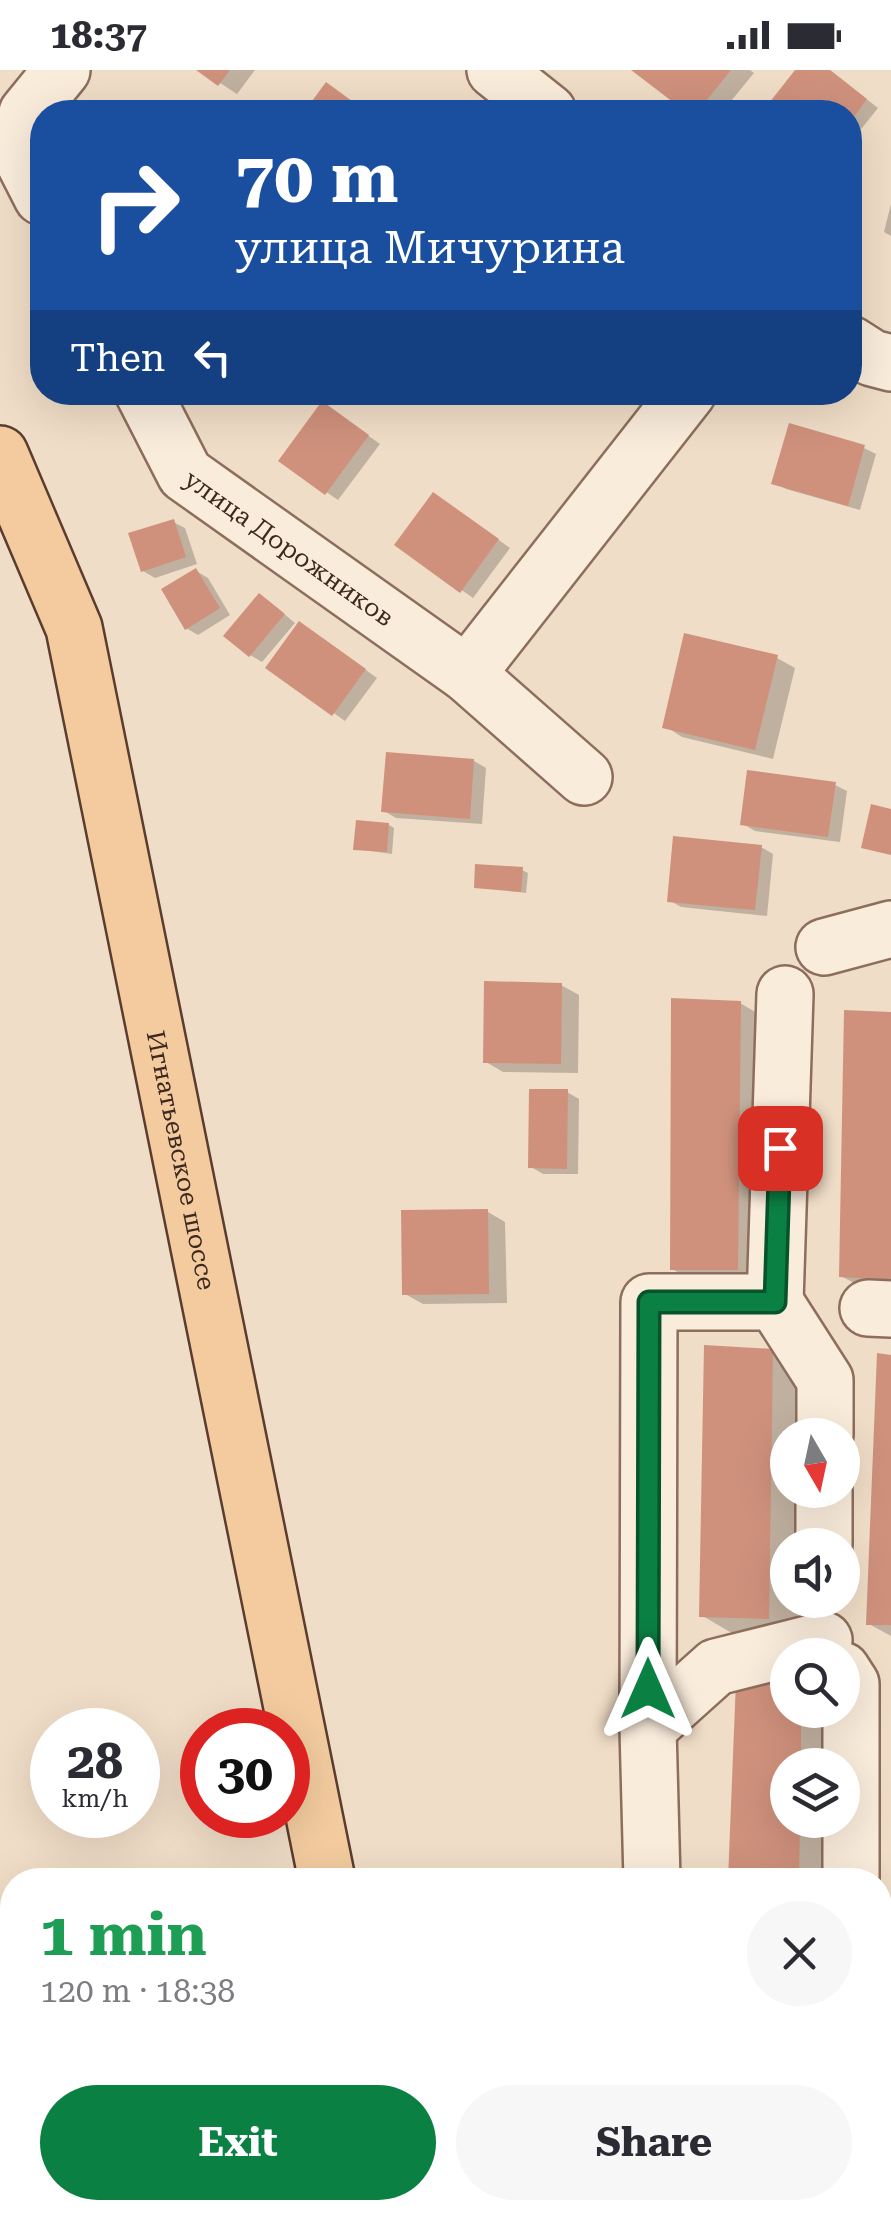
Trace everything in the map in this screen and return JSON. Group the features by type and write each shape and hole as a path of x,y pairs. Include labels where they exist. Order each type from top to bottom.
{"main road":[{"name":"Игнатьевское шоссе","path":"0,454 74,628 325,1868"}],"street":[{"path":"495,70 533,100"},
{"path":"30,102 21,156 30,174"},
{"path":"862,352 891,364"},
{"name":"улица Дорожников","path":"150,405 185,474 467,674 584,777"},
{"path":"467,674 678,405"},
{"path":"824,946 891,930"},
{"path":"785,994 775,1302 824,1380 824,1418"},
{"path":"652,1868 648,1728 649,1302 775,1302"},
{"path":"648,1728 716,1667 770,1655"},
{"path":"850,1868 851,1728"}],"building":[{"path":"196,70 230,70 218,86"},
{"path":"631,70 731,70 707,100 670,100"},
{"path":"795,70 830,70 867,99 862,106 862,100 771,100"},
{"path":"326,82 351,100 313,100"},
{"path":"319,405 328,405 369,435 325,495 278,461"},
{"path":"789,423 865,445 848,506 771,484"},
{"path":"433,492 499,539 460,593 394,545"},
{"path":"174,519 186,557 141,572 128,533"},
{"path":"196,568 220,608 185,630 161,589"},
{"path":"259,593 285,614 249,657 223,636"},
{"path":"299,621 366,669 332,716 265,668"},
{"path":"684,633 778,655 755,750 662,728"},
{"path":"386,752 474,759 470,819 381,812"},
{"path":"747,770 836,782 828,837 740,825"},
{"path":"871,804 891,809 891,855 861,848"},
{"path":"356,820 389,823 387,852 353,850"},
{"path":"673,836 762,845 755,910 667,902"},
{"path":"475,864 523,867 521,892 474,888"},
{"path":"484,981 562,983 561,1064 483,1063"},
{"path":"671,998 741,1001 738,1270 670,1270"},
{"path":"844,1010 891,1012 891,1280 839,1277"},
{"path":"529,1089 568,1089 567,1169 528,1168"},
{"path":"488,1209 489,1294 402,1295 401,1210"},
{"path":"704,1345 773,1349 769,1619 699,1617"},
{"path":"877,1353 891,1355 891,1625 866,1625"},
{"path":"736,1680 770,1681 770,1728 801,1728 801,1748 770,1748 770,1838 800,1838 799,1868 728,1868"}],"route":[{"path":"648,1689 649,1302 775,1302 780,1148"}]}
